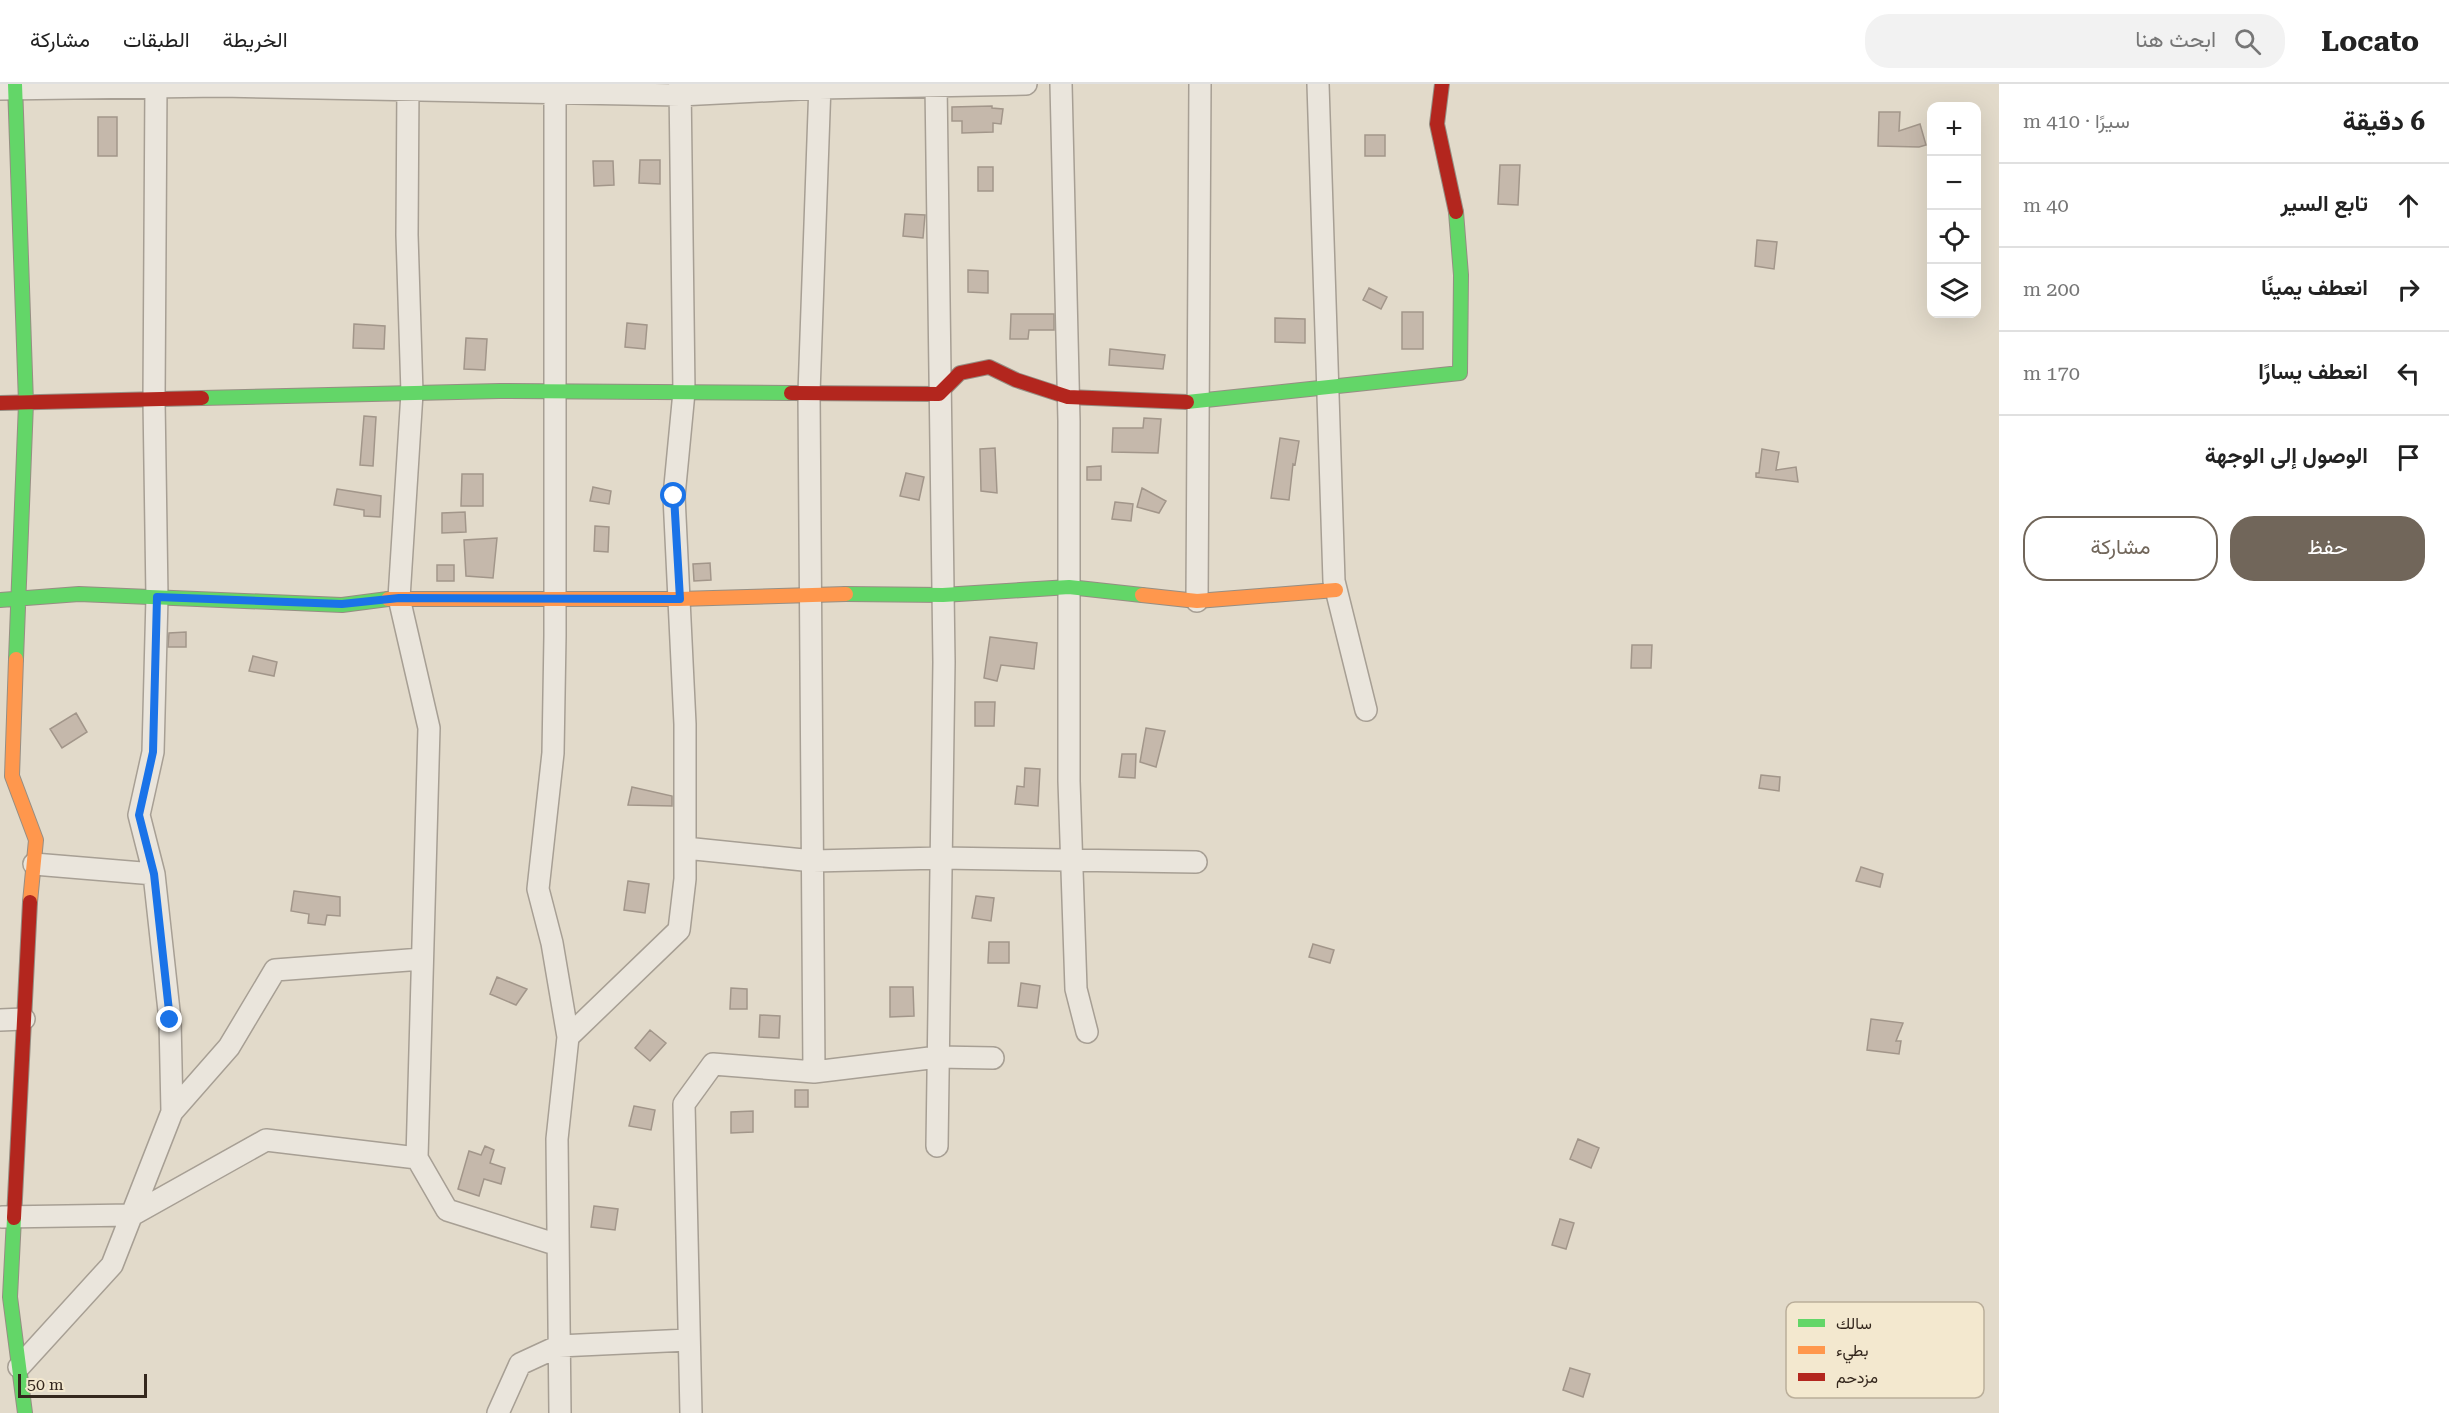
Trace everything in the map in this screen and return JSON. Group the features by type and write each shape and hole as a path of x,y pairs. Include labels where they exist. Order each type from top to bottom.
{"street":[{"path":"25,1413 10,1297 7,1217 36,840 12,776 26,403 10,88 292,86 680,89 1026,84"},
{"path":"1061,84 1068,397 1069,781 1076,989 1087,1032"},
{"path":"1197,601 1200,84"},
{"path":"1318,84 1336,590 1366,710"},
{"path":"0,403 554,391 939,394 960,374 989,367 1016,380 1068,397 1198,402 1460,373 1461,275 1456,206 1437,124 1442,84"},
{"path":"936,85 944,662 937,1146"},
{"path":"156,86 154,400 157,597 153,752 139,815 154,874 170,1020 172,1112"},
{"path":"814,1072 809,393 820,86"},
{"path":"408,87 407,235 412,393 399,598 429,728 417,1158 447,1210 558,1245"},
{"path":"555,88 553,753 538,889 552,943 568,1037 557,1138 560,1413"},
{"path":"568,1037 679,930 685,879 685,724 674,496 684,392 680,89"},
{"path":"0,600 79,594 342,604 399,598 680,599 811,594 943,596 1069,587 1197,601 1336,590"},
{"path":"685,848 813,861 941,858 1196,862"},
{"path":"34,864 154,874"},
{"path":"19,1367 112,1265 172,1112 229,1047 275,970 422,959"},
{"path":"0,1020 24,1019"},
{"path":"691,1413 684,1104 713,1064 814,1072 938,1057 993,1058"},
{"path":"7,1217 132,1215 266,1140 417,1158"},
{"path":"498,1413 520,1364 559,1346 688,1340"}],"building":[{"path":"992,106 992,108 1003,109 1001,124 993,123 993,132 962,133 962,121 952,121 952,107"},
{"path":"1879,112 1900,112 1899,131 1920,124 1926,145 1919,147 1878,146"},
{"path":"98,117 117,117 117,156 98,156"},
{"path":"1365,135 1385,135 1385,156 1365,156"},
{"path":"640,160 660,160 660,184 639,183"},
{"path":"593,161 613,161 614,185 594,186"},
{"path":"1500,165 1520,165 1518,205 1498,204"},
{"path":"978,167 993,167 993,191 978,191"},
{"path":"905,214 925,215 923,238 903,236"},
{"path":"1757,240 1777,242 1774,269 1755,266"},
{"path":"968,270 988,271 988,293 968,292"},
{"path":"1369,288 1387,297 1381,309 1363,300"},
{"path":"1402,312 1423,312 1423,349 1402,349"},
{"path":"1011,314 1054,314 1054,330 1029,330 1028,339 1010,339"},
{"path":"1275,318 1305,319 1305,343 1275,342"},
{"path":"627,323 647,325 645,349 625,347"},
{"path":"354,324 385,326 384,349 353,348"},
{"path":"466,338 487,339 485,370 464,369"},
{"path":"1110,349 1165,355 1163,369 1109,365"},
{"path":"364,416 376,417 373,466 360,465"},
{"path":"1144,418 1161,419 1158,453 1112,452 1113,428 1143,428"},
{"path":"1280,438 1299,441 1295,465 1293,464 1289,500 1271,498"},
{"path":"995,448 997,493 981,491 980,449"},
{"path":"1762,449 1779,452 1776,470 1796,467 1798,482 1756,477 1756,473 1759,473"},
{"path":"1101,466 1101,480 1087,480 1087,467"},
{"path":"906,473 924,477 919,500 900,496"},
{"path":"462,474 483,474 483,506 461,506"},
{"path":"593,487 611,491 609,504 590,501"},
{"path":"1142,488 1166,501 1159,513 1137,507"},
{"path":"337,489 381,496 380,517 364,516 364,510 334,505"},
{"path":"1115,502 1133,504 1131,521 1112,519"},
{"path":"465,512 466,532 442,533 442,513"},
{"path":"595,526 609,527 608,552 594,551"},
{"path":"497,538 493,578 466,576 464,540"},
{"path":"710,563 711,580 694,581 693,564"},
{"path":"437,565 454,565 454,581 437,581"},
{"path":"186,632 186,647 168,647 169,633"},
{"path":"990,637 1037,643 1034,669 1001,665 997,681 984,678"},
{"path":"1632,645 1652,645 1651,668 1631,668"},
{"path":"253,656 277,662 274,676 249,671"},
{"path":"975,702 995,702 994,726 975,726"},
{"path":"76,713 87,732 62,748 50,729"},
{"path":"1146,728 1165,731 1156,767 1140,762"},
{"path":"1122,754 1136,754 1135,778 1119,777"},
{"path":"1025,768 1040,769 1038,806 1015,804 1017,786 1024,787"},
{"path":"1761,775 1780,777 1779,791 1759,788"},
{"path":"632,787 672,796 672,806 628,805"},
{"path":"1861,867 1883,874 1880,887 1856,881"},
{"path":"628,881 649,884 645,913 624,910"},
{"path":"294,891 340,897 340,916 327,915 325,925 308,923 309,914 291,911"},
{"path":"976,896 994,898 991,921 972,918"},
{"path":"989,942 1009,942 1009,963 988,963"},
{"path":"1313,944 1334,950 1330,963 1309,957"},
{"path":"497,977 527,989 516,1005 490,994"},
{"path":"1021,983 1040,986 1037,1008 1018,1006"},
{"path":"890,987 913,987 914,1016 890,1017"},
{"path":"731,988 747,989 747,1009 730,1009"},
{"path":"760,1015 780,1016 779,1038 759,1037"},
{"path":"1871,1019 1903,1023 1896,1041 1901,1041 1899,1054 1867,1050"},
{"path":"650,1030 666,1043 650,1061 635,1048"},
{"path":"795,1090 808,1090 808,1107 795,1107"},
{"path":"634,1106 655,1110 651,1130 629,1126"},
{"path":"753,1111 753,1132 731,1133 731,1112"},
{"path":"1578,1139 1599,1148 1591,1168 1570,1159"},
{"path":"485,1146 494,1150 490,1163 505,1168 501,1184 484,1179 479,1196 458,1189 469,1151 481,1155"},
{"path":"594,1206 618,1209 615,1230 591,1227"},
{"path":"1560,1219 1574,1223 1566,1249 1552,1245"},
{"path":"1570,1368 1590,1374 1583,1397 1563,1390"}],"traffic: fast":[{"path":"15,84 26,403 16,659"},
{"path":"1187,402 1460,373 1461,275 1456,212"},
{"path":"202,398 500,391 791,393"},
{"path":"846,594 943,595 1069,587 1142,595"},
{"path":"0,600 79,594 342,605 388,599"},
{"path":"14,1218 10,1297 25,1413"}],"traffic: slow":[{"path":"1142,595 1197,601 1336,590"},
{"path":"388,599 679,599 846,594"},
{"path":"16,659 12,776 36,840 30,902"}],"traffic: jam":[{"path":"1442,84 1437,124 1456,212"},
{"path":"791,393 939,394 960,373 989,367 1016,380 1068,397 1187,402"},
{"path":"0,403 202,398"},
{"path":"14,1218 30,902"}],"route":[{"path":"170,1020 154,874 139,815 153,752 157,597 342,604 399,598 680,599 674,496"}]}
